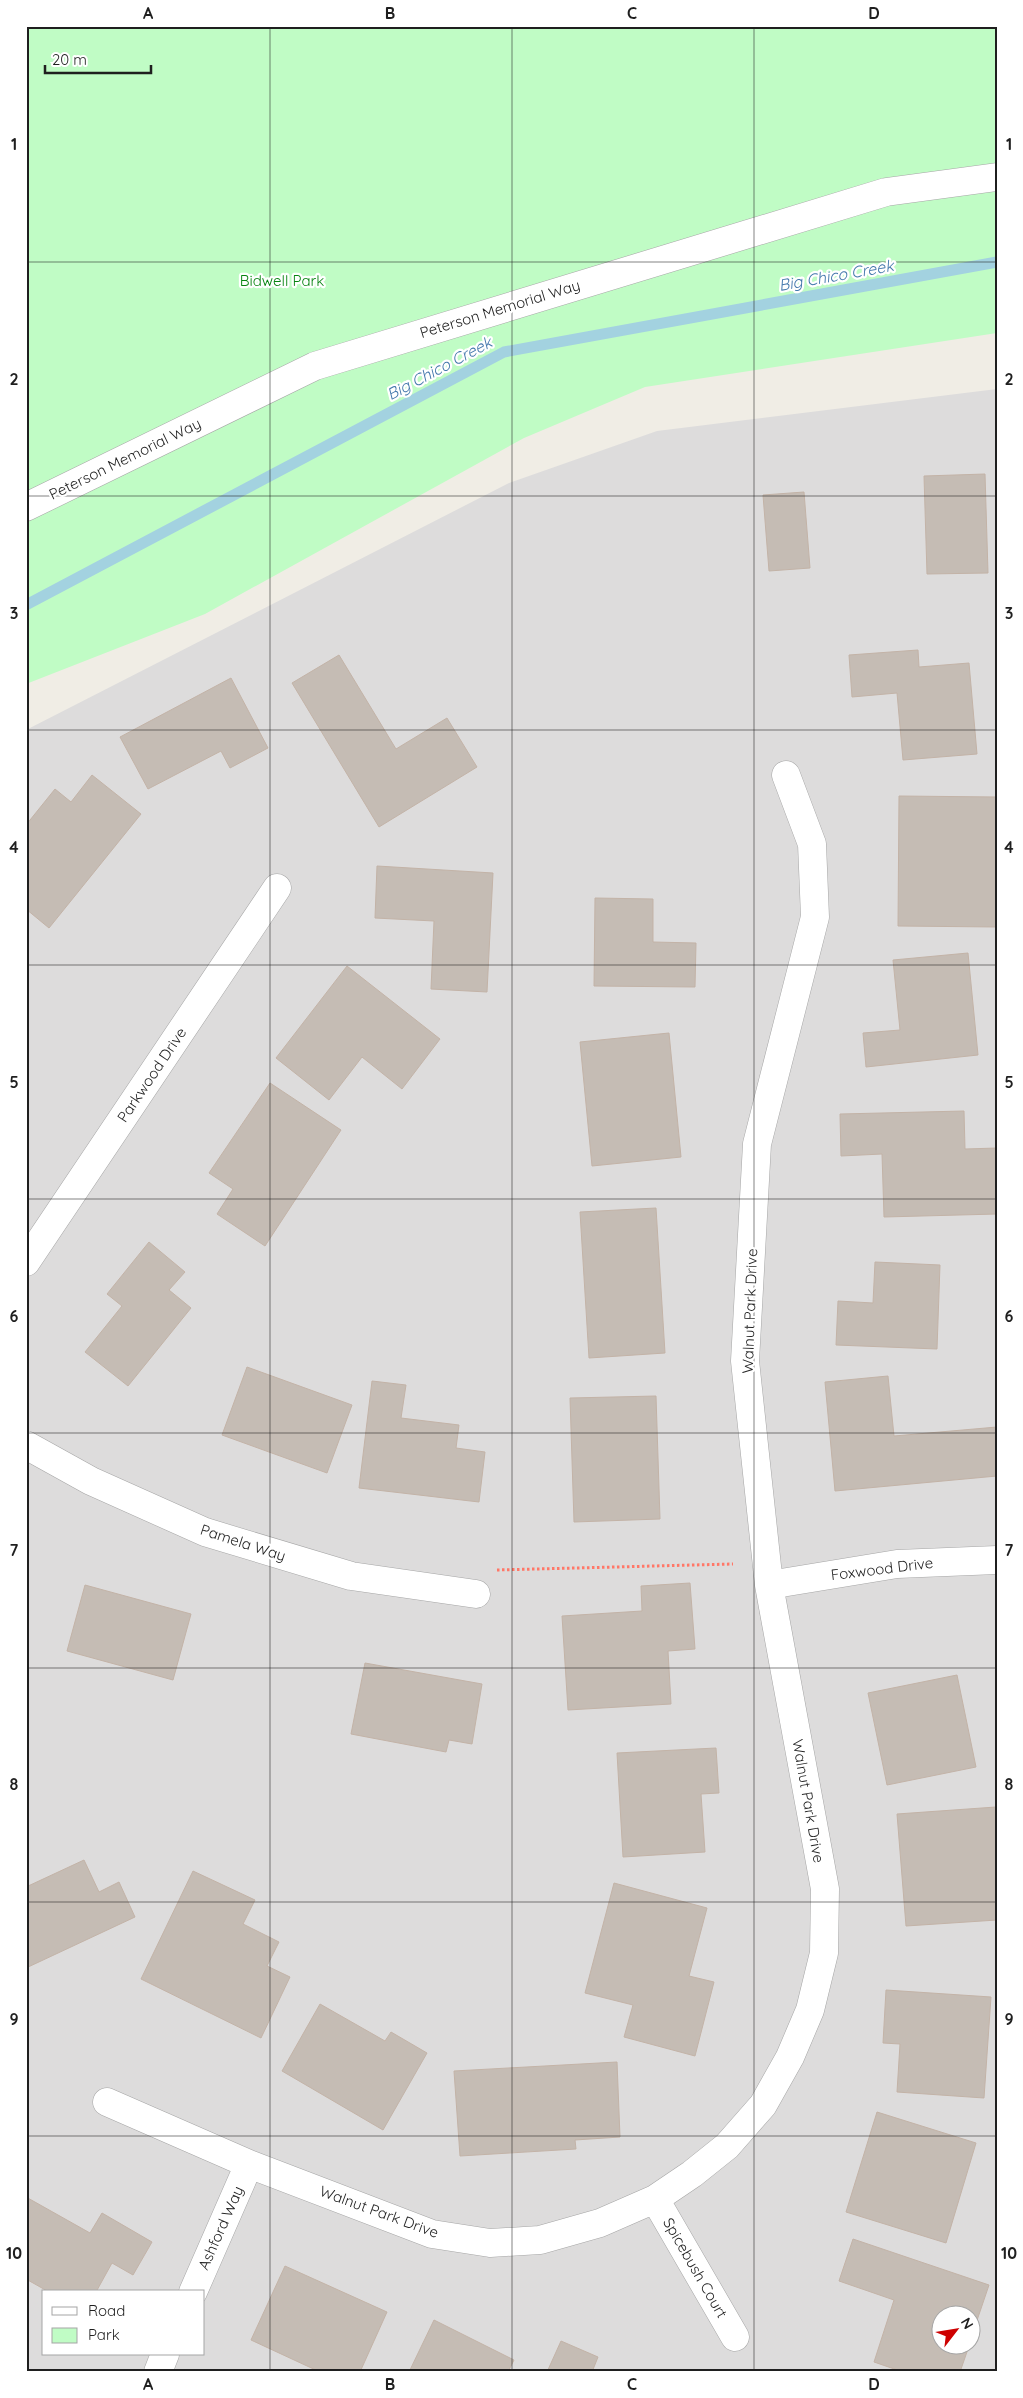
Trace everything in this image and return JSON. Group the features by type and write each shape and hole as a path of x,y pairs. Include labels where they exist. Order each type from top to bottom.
{"street":[{"name":"Peterson Memorial Way","path":"26,507 315,366 886,192 997,176"},
{"name":"Walnut Park Drive","path":"107,2102 249,2164 432,2234 490,2243 540,2240 600,2224 655,2199 692,2174 727,2146 763,2105 790,2058 810,2010 824,1953 824,1889 768,1574 745,1361 757,1144 815,917 812,844 786,774"},
{"name":"Parkwood Drive","path":"26,1262 277,888"},
{"name":"Pamela Way","path":"26,1445 92,1481 205,1532 351,1576 476,1594"},
{"name":"Foxwood Drive","path":"768,1574 896,1564 997,1560"},
{"name":"Ashford Way","path":"194,2290 249,2164"},
{"name":"Spicebush Court","path":"655,2199 735,2337"},
{"path":"158,2372 164,2356"}],"path":[{"path":"476,1594 488,1570 768,1574"}],"shaded area":[{"path":"997,389 997,2372 26,2372 26,730 509,483 657,431"}],"green space":[{"name":"Bidwell Park","path":"26,26 997,26 997,333 645,387 524,438 205,614 26,684"}],"building":[{"path":"985,474 988,573 927,574 924,476"},
{"path":"804,492 810,568 769,571 763,495"},
{"path":"918,650 919,667 969,663 977,754 903,760 897,693 852,697 849,655"},
{"path":"339,655 396,749 447,718 477,767 379,827 292,683"},
{"path":"231,678 268,748 230,768 221,751 148,789 120,737"},
{"path":"92,775 141,814 49,928 26,909 26,825 55,789 71,802"},
{"path":"899,796 997,797 997,927 898,926"},
{"path":"377,866 493,873 487,992 431,989 434,921 375,918"},
{"path":"595,898 653,899 653,942 696,943 695,987 594,986"},
{"path":"968,953 978,1055 866,1067 863,1033 900,1030 893,960"},
{"path":"347,966 440,1039 402,1089 362,1057 329,1100 276,1058"},
{"path":"669,1033 681,1157 592,1166 580,1042"},
{"path":"270,1083 341,1130 265,1246 217,1214 233,1189 209,1173"},
{"path":"964,1111 965,1149 997,1148 997,1214 884,1217 882,1154 841,1156 840,1114"},
{"path":"656,1208 665,1353 589,1358 580,1212"},
{"path":"149,1242 185,1272 169,1290 191,1308 128,1386 85,1352 122,1306 107,1294"},
{"path":"875,1262 940,1265 937,1349 836,1345 838,1301 873,1303"},
{"path":"247,1367 352,1405 327,1473 222,1435"},
{"path":"888,1376 894,1436 997,1427 997,1476 835,1491 825,1382"},
{"path":"372,1381 406,1385 401,1418 459,1425 456,1448 485,1452 479,1502 359,1488"},
{"path":"656,1396 660,1519 574,1522 570,1398"},
{"path":"690,1583 695,1649 668,1651 671,1704 568,1710 562,1616 642,1611 641,1586"},
{"path":"85,1585 191,1614 173,1680 67,1651"},
{"path":"365,1663 482,1684 472,1744 449,1740 446,1752 351,1734"},
{"path":"957,1675 976,1767 887,1785 868,1693"},
{"path":"716,1748 719,1793 701,1794 705,1852 623,1857 617,1753"},
{"path":"996,1807 997,1920 906,1926 897,1814"},
{"path":"84,1860 99,1892 119,1882 135,1917 26,1968 26,1887"},
{"path":"193,1871 255,1900 243,1924 279,1942 267,1966 290,1977 261,2038 141,1979"},
{"path":"614,1883 707,1908 689,1976 714,1982 695,2056 624,2037 633,2005 585,1993"},
{"path":"886,1990 991,1997 984,2098 897,2092 900,2044 883,2043"},
{"path":"320,2004 385,2041 391,2032 427,2053 383,2130 282,2071"},
{"path":"617,2062 620,2137 575,2140 576,2149 460,2156 454,2071"},
{"path":"877,2112 976,2143 946,2243 846,2212"},
{"path":"26,2197 90,2233 102,2213 152,2242 133,2275 112,2263 97,2290 45,2290 26,2279"},
{"path":"853,2239 989,2285 980,2312 980,2306 930,2306 930,2356 966,2356 960,2372 903,2372 874,2362 894,2300 839,2281"},
{"path":"285,2266 387,2312 360,2372 320,2372 251,2340"},
{"path":"434,2320 514,2360 508,2372 409,2372"},
{"path":"561,2341 598,2357 592,2372 547,2372"}],"waterway":[{"name":"Big Chico Creek","path":"26,605 504,352 997,262"}]}
